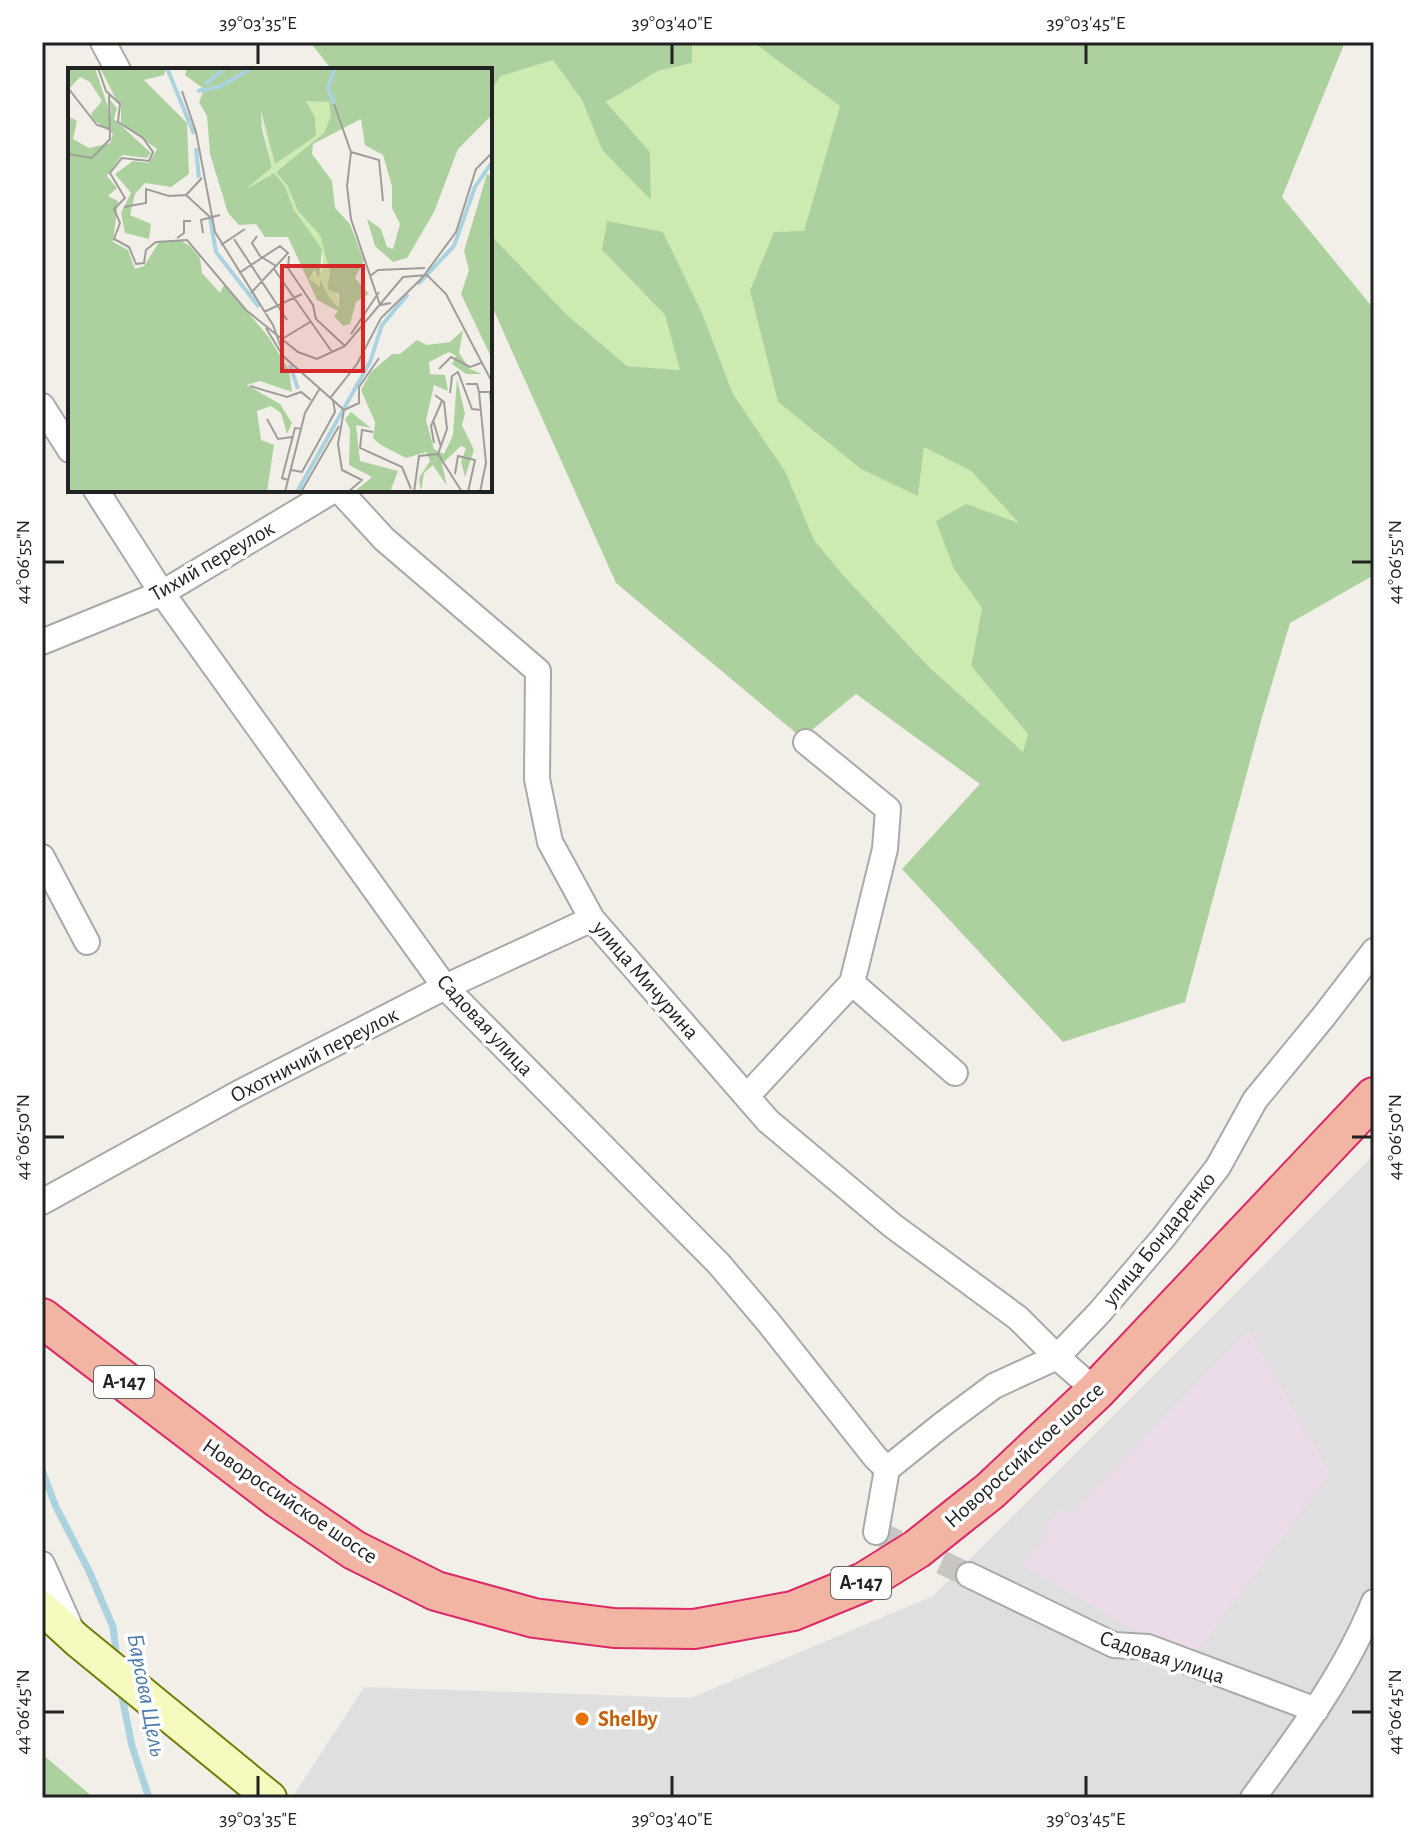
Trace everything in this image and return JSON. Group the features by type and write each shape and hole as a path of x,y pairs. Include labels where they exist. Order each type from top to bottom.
{"highway":[{"name":"Новороссийское шоссе","path":"42,1318 279,1499 354,1550 436,1591 534,1618 614,1628 694,1629 793,1611 864,1582 917,1549 990,1491 1096,1391 1374,1097"}],"main road":[{"path":"42,1608 83,1646 270,1798"}],"street":[{"path":"103,42 117,68"},
{"path":"42,406 68,447"},
{"name":"Садовая улица","path":"97,492 162,593 445,987 719,1264 887,1469"},
{"name":"Тихий переулок","path":"42,642 162,593 333,492"},
{"name":"улица Мичурина","path":"338,492 384,539 538,671 537,779 550,842 592,919 768,1121 893,1226 1018,1318 1096,1391"},
{"path":"747,1096 852,983 885,849 888,809 806,742"},
{"path":"42,857 87,942"},
{"name":"Охотничий переулок","path":"42,1202 239,1093 445,987 592,919"},
{"name":"улица Бондаренко","path":"887,1469 994,1386 1057,1357 1099,1313 1218,1167 1255,1100 1374,951"},
{"path":"852,983 955,1073"},
{"path":"876,1532 887,1469"},
{"path":"42,1564 83,1646"},
{"name":"Садовая улица","path":"969,1575 1114,1645 1148,1647 1316,1710"},
{"path":"1253,1798 1316,1710 1374,1602"}],"shaded area":[{"path":"1374,1155 1374,1798 292,1798 364,1687 691,1698 933,1596"},
{"path":"1248,1330 1330,1474 1188,1663 1021,1564 1047,1535 1041,1528 1061,1509 1070,1514"}],"green space":[{"path":"310,42 692,42 692,63 658,71 606,102 650,152 651,200 602,150 582,100 553,60 501,76 492,89 492,68 330,68"},
{"path":"692,42 757,42 840,106 804,232 750,291 778,402 861,469 918,495 924,446 971,471 1021,524 954,569 982,608 971,666 1028,734 1023,753 929,667 813,540 785,471 733,394 702,313 663,232 602,250 665,315 681,370 627,366 566,314 492,236 492,89 501,76 553,59 582,100 602,150 651,199 650,152 606,102 658,71 692,63"},
{"path":"757,42 1345,42 1282,197 1374,309 1374,575 1290,623 1185,1002 1063,1042 902,869 980,784 856,694 802,738 616,583 492,306 492,236 566,314 627,366 680,370 665,315 602,250 607,221 663,232 702,313 733,394 785,471 814,540 929,667 1023,752 1028,734 971,666 982,608 954,569 936,521 966,504 1019,523 971,471 924,447 918,496 861,469 778,402 750,291 774,232 804,231 840,106"},
{"path":"42,1754 94,1798 42,1798"}],"waterway":[{"name":"Барсова Щель","path":"42,1470 56,1507 113,1627 117,1660"},
{"name":"Барсова Щель","path":"121,1692 132,1746 149,1798"}],"tunnel":[{"path":"876,1532 969,1575"}],"place":[{"name":"Shelby","path":"582,1719"}]}
